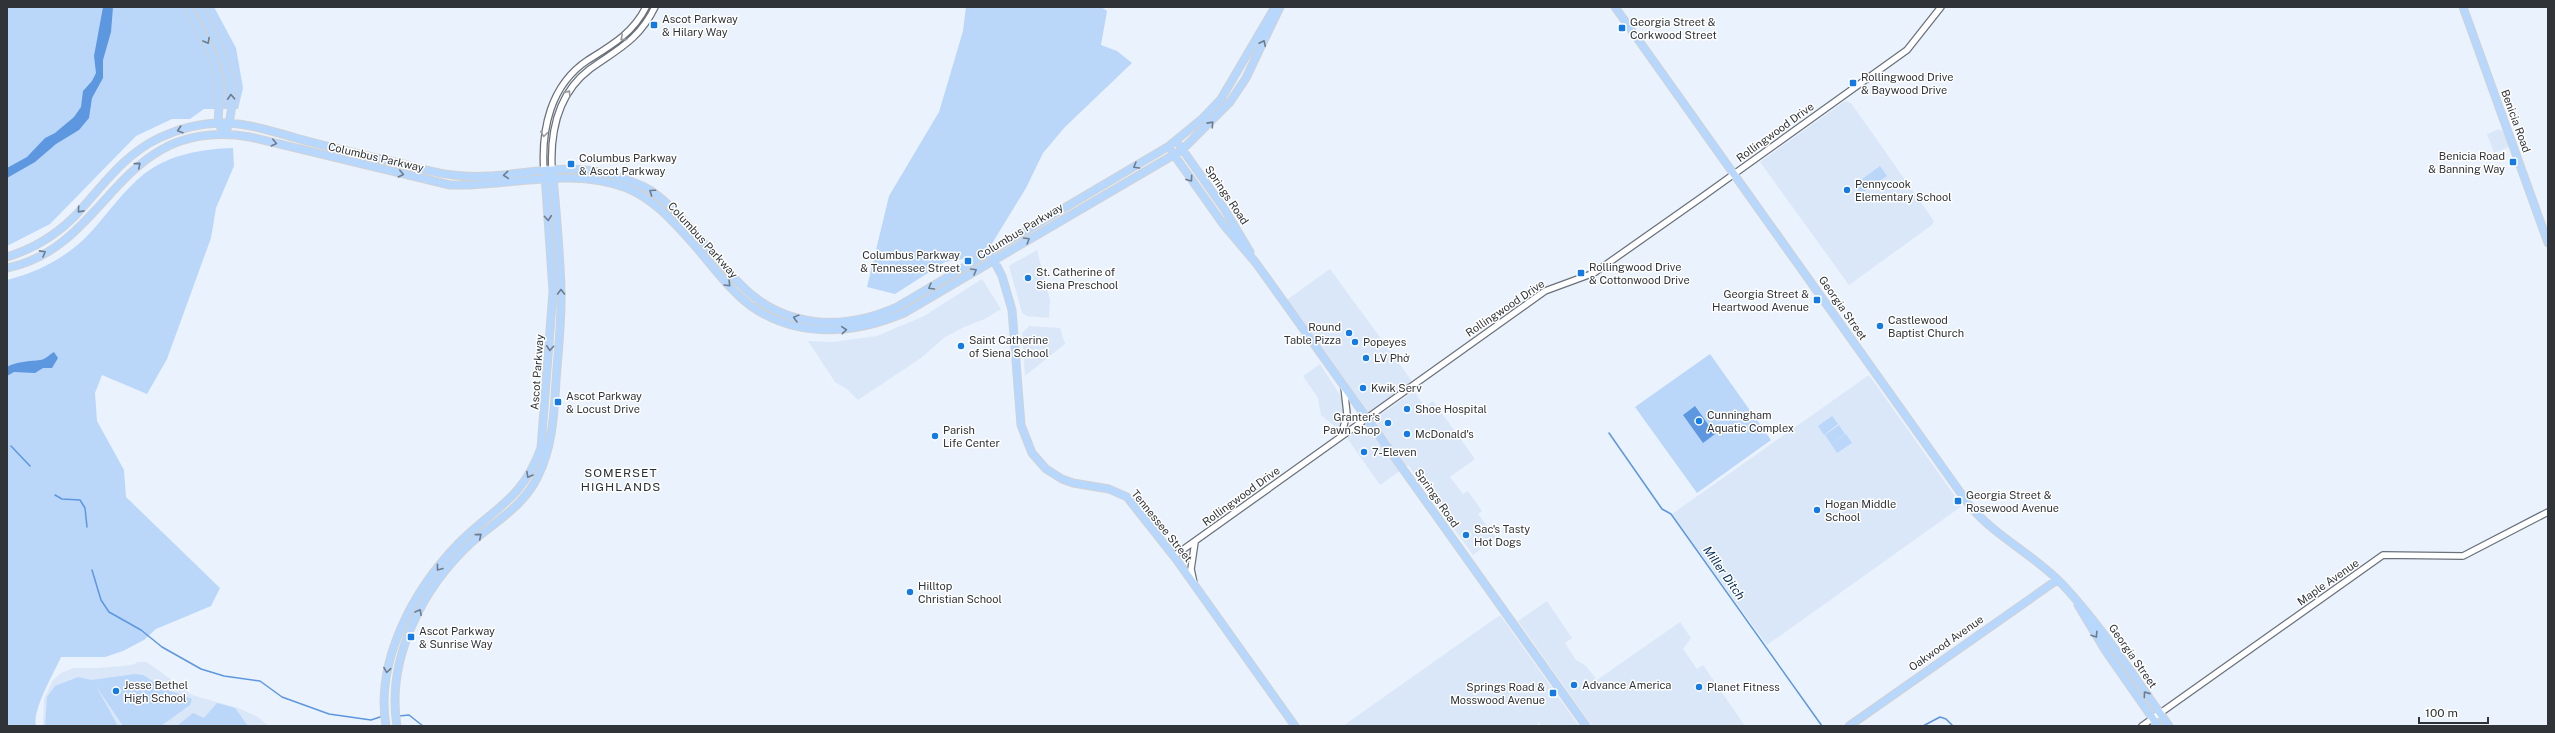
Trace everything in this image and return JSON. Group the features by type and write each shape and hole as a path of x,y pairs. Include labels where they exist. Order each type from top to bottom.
{"main road":[{"path":"188,7 215,60 220,89 218,123 225,134"},
{"path":"198,7 225,59 231,98 230,123 225,134"},
{"name":"Columbus Parkway","path":"7,268 43,253 67,238 126,176 147,158 186,139 225,134 250,138 450,185 473,186 545,176 552,170 590,170 632,181 647,189 674,210 754,297 783,315 800,320 839,322 877,316 897,307 1176,141 1221,99 1275,7"},
{"name":"Columbus Parkway","path":"7,257 33,247 62,228 124,161 145,146 186,128 218,123 230,123 451,175 545,176 553,179 591,179 627,188 642,196 674,222 724,280 750,305 774,320 809,329 843,330 879,323 904,312 1182,150 1230,102 1246,78 1280,7"},
{"name":"Georgia Street","path":"1615,7 1970,506 1996,532 2057,580 2092,616 2169,726"},
{"name":"Benicia Road","path":"2463,7 2548,243"},
{"name":"Springs Road","path":"1176,141 1229,216 1256,263"},
{"name":"Springs Road","path":"1169,146 1174,156 1223,224 1256,263 1344,385 1586,726"},
{"name":"Ascot Parkway","path":"397,725 395,697 397,674 406,641 432,591 471,543 513,509 527,494 538,476 549,448 554,403 561,291 552,170"},
{"name":"Ascot Parkway","path":"386,723 384,694 388,665 403,624 426,584 458,544 518,492 532,471 541,448 553,291 545,176"},
{"name":"Tennessee Street","path":"989,253 1002,276 1012,310 1021,425 1032,453 1046,469 1062,479 1079,484 1109,489 1127,497 1174,556 1295,726"},
{"name":"Oakwood Avenue","path":"1849,726 2057,580"},
{"name":"Georgia Street","path":"2076,601 2082,615 2158,726"}],"street":[{"name":"Ascot Parkway","path":"545,176 545,127 551,106 561,88 579,68 630,31 646,7"},
{"name":"Ascot Parkway","path":"552,170 553,130 560,106 568,91 588,70 622,49 636,37 656,7"},
{"name":"Rollingwood Drive","path":"1174,556 1366,417 1545,291 1594,272 1734,174 1907,50 1941,7"},
{"path":"1340,436 1347,414 1344,385"},
{"name":"Maple Avenue","path":"2142,726 2383,555 2463,556 2548,512"},
{"path":"1194,585 1191,569 1195,542"}],"shaded area":[{"path":"7,7 214,7 236,48 243,88 238,109 204,109 190,119 172,119 136,136 50,224 7,246"},
{"path":"966,7 1101,7 1107,11 1101,45 1117,51 1132,63 1065,127 1043,153 1026,188 985,255 945,262 895,294 867,287 889,196 939,112 963,31"},
{"name":"Pennycook Elementary School","path":"1845,101 1851,103 1934,221 1932,225 1849,285 1760,162"},
{"path":"2499,129 2504,132 2509,147 2494,153 2487,134"},
{"path":"233,148 234,166 216,208 211,238 167,359 147,394 102,375 95,393 97,421 124,470 126,497 220,588 211,606 156,629 144,640 123,651 105,657 61,657 40,701 37,711 36,726 7,726 7,280 41,268 73,249 91,232 130,187 154,167 175,157 198,151"},
{"path":"1880,166 1887,176 1861,194 1854,185"},
{"name":"St. Catherine of Siena Preschool","path":"1037,250 1050,300 1049,318 1027,316 1022,313 1009,266"},
{"path":"1330,269 1414,384 1366,417 1284,302"},
{"path":"982,279 1001,309 985,319 964,327 945,337 921,358 858,400 848,390 835,382 808,341 832,342 877,336 924,316"},
{"path":"1029,326 1060,328 1065,344 1025,376 1022,333"},
{"path":"1710,354 1771,440 1697,493 1635,407"},
{"path":"1320,364 1342,398 1344,413 1338,429 1321,415 1318,398 1303,376"},
{"name":"Hogan Middle School","path":"1869,375 1962,506 1767,645 1672,514"},
{"path":"1414,391 1425,407 1433,401 1475,459 1450,477 1463,494 1468,491 1482,511 1478,514 1496,538 1473,555 1408,465 1380,485 1347,438"},
{"path":"1832,416 1838,424 1824,435 1818,426"},
{"path":"1839,425 1845,434 1831,444 1825,435"},
{"path":"1846,434 1852,443 1837,453 1831,444"},
{"path":"1547,601 1572,638 1565,643 1576,660 1586,666 1597,680 1680,622 1691,638 1683,649 1697,669 1703,665 1745,726 1592,726 1518,621"},
{"path":"1500,615 1579,726 1541,726 1539,723 1535,726 1343,726"},
{"name":"Jesse Bethel High School","path":"138,662 147,662 192,695 238,708 258,717 268,726 43,726 44,699 53,680 61,673 74,668 99,668 132,665"},
{"name":"Jesse Bethel High School","path":"135,674 143,675 165,689 192,699 190,705 161,726 123,726 96,686 118,726 45,726 47,697 55,686 78,677 91,680"},
{"path":"217,703 235,708 248,726 177,726 193,713 204,718"}],"water":[{"path":"103,7 113,7 111,32 103,60 103,78 92,98 89,118 79,130 56,144 35,162 7,178 7,168 27,157 45,138 55,133 74,117 81,107 83,91 92,81 96,73 94,56"},
{"path":"54,352 58,358 52,368 43,368 35,373 14,372 7,376 7,367 10,365 42,360"},
{"path":"1695,406 1715,434 1703,443 1683,415"}],"waterway":[{"name":"Miller Ditch","path":"1609,433 1662,509 1671,514 1822,726"},
{"path":"11,446 30,466"},
{"path":"55,495 62,499 80,500 85,508 87,527"},
{"path":"92,570 101,600 109,612 141,630 162,647 201,669 224,676 260,681 282,697 329,714 371,720 383,716"},
{"path":"399,716 409,715 423,726"},
{"name":"Miller Ditch","path":"1923,726 1940,717 1946,719 1953,726"}],"place":[{"name":"Ascot Parkway & Hilary Way","path":"654,25"},
{"name":"Georgia Street & Corkwood Street","path":"1622,28"},
{"name":"Rollingwood Drive & Baywood Drive","path":"1853,83"},
{"name":"Benicia Road & Banning Way","path":"2513,162"},
{"name":"Columbus Parkway & Ascot Parkway","path":"571,164"},
{"name":"Pennycook Elementary School","path":"1847,190"},
{"name":"Columbus Parkway & Tennessee Street","path":"968,261"},
{"name":"Rollingwood Drive & Cottonwood Drive","path":"1581,273"},
{"name":"St. Catherine of Siena Preschool","path":"1028,278"},
{"name":"Georgia Street & Heartwood Avenue","path":"1817,300"},
{"name":"Castlewood Baptist Church","path":"1880,326"},
{"name":"Round Table Pizza","path":"1349,333"},
{"name":"Popeyes","path":"1355,342"},
{"name":"Saint Catherine of Siena School","path":"961,346"},
{"name":"LV Phở","path":"1366,358"},
{"name":"Kwik Serv","path":"1363,388"},
{"name":"Ascot Parkway & Locust Drive","path":"558,402"},
{"name":"Shoe Hospital","path":"1407,409"},
{"name":"Cunningham Aquatic Complex","path":"1699,421"},
{"name":"Granter's Pawn Shop","path":"1388,423"},
{"name":"McDonald's","path":"1407,434"},
{"name":"Parish Life Center","path":"935,436"},
{"name":"7-Eleven","path":"1364,452"},
{"name":"Georgia Street & Rosewood Avenue","path":"1958,501"},
{"name":"Hogan Middle School","path":"1817,510"},
{"name":"Sac's Tasty Hot Dogs","path":"1466,535"},
{"name":"Hilltop Christian School","path":"910,592"},
{"name":"Ascot Parkway & Sunrise Way","path":"411,637"},
{"name":"Advance America","path":"1574,685"},
{"name":"Planet Fitness","path":"1699,687"},
{"name":"Jesse Bethel High School","path":"116,691"},
{"name":"Springs Road & Mosswood Avenue","path":"1553,693"}],"district":[{"name":"SOMERSET HIGHLANDS","path":"621,480"}]}
